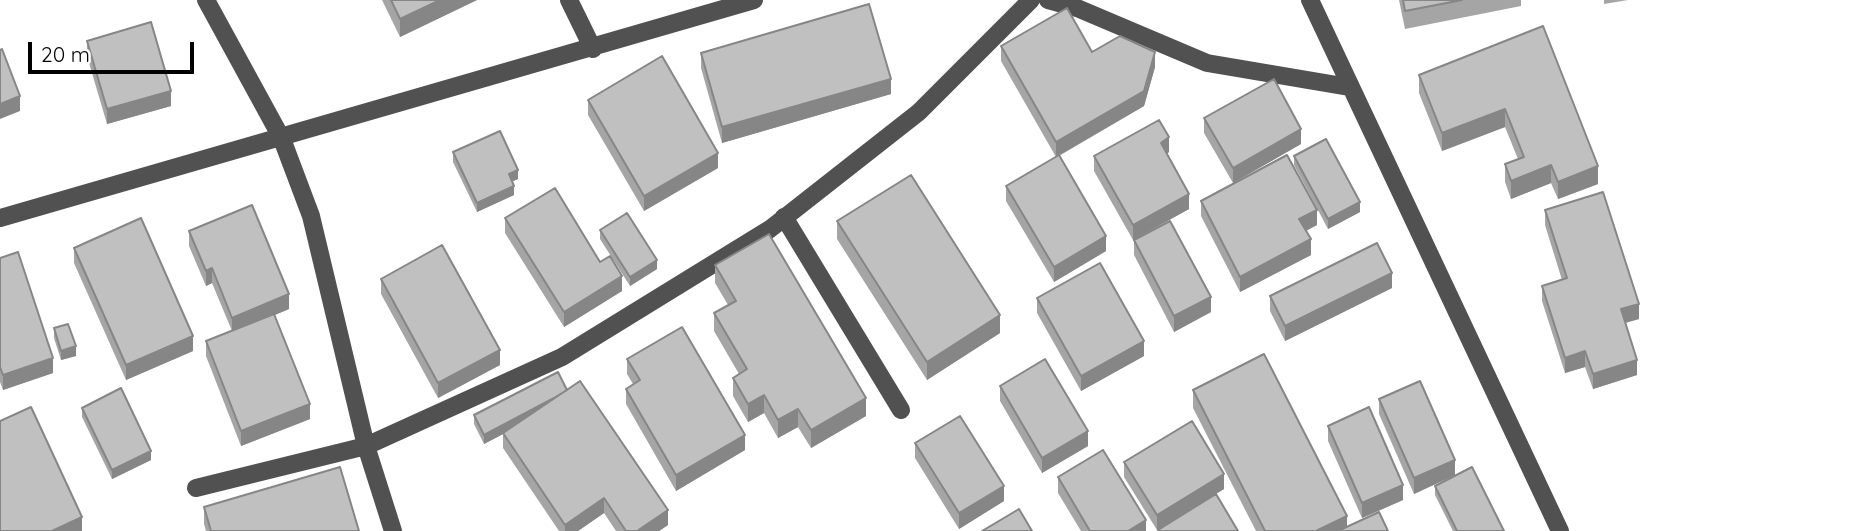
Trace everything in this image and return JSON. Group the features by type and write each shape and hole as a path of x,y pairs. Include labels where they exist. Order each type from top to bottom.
{"street":[{"path":"206,0 282,139 311,216 366,446 393,531"},
{"path":"569,0 593,49"},
{"path":"0,218 282,139 754,0"},
{"path":"196,488 366,446 562,357 784,217 919,112 1031,0"},
{"path":"1048,0 1077,8 1207,63 1349,87"},
{"path":"1310,0 1560,531"},
{"path":"784,217 901,410"}],"building":[{"path":"391,0 440,0 400,19"},
{"path":"1403,0 1462,0 1405,11"},
{"path":"869,4 891,79 722,127 701,53"},
{"path":"1067,8 1092,52 1120,36 1155,52 1144,91 1056,142 1001,46"},
{"path":"151,22 171,91 107,109 87,41"},
{"path":"1543,26 1598,166 1558,182 1551,165 1511,181 1505,164 1524,157 1505,109 1442,133 1419,75"},
{"path":"2,49 20,96 0,104 0,50"},
{"path":"662,56 718,153 644,196 588,100"},
{"path":"1274,79 1301,129 1233,168 1204,118"},
{"path":"1159,120 1169,137 1161,143 1189,194 1133,225 1094,156"},
{"path":"500,131 518,170 509,174 514,186 477,203 453,152"},
{"path":"1326,139 1360,202 1328,219 1294,156"},
{"path":"1059,155 1106,236 1054,267 1006,186"},
{"path":"1287,155 1317,210 1299,219 1311,239 1240,277 1201,201"},
{"path":"911,175 1000,315 927,362 837,221"},
{"path":"555,188 600,262 610,256 622,276 564,312 505,218"},
{"path":"1603,192 1639,304 1621,309 1637,360 1593,374 1585,351 1565,358 1542,286 1567,278 1545,210"},
{"path":"252,205 289,294 232,318 212,268 206,271 189,231"},
{"path":"627,213 657,260 630,277 600,230"},
{"path":"141,218 193,336 126,365 74,248"},
{"path":"1170,221 1211,297 1174,316 1134,240"},
{"path":"769,234 866,398 811,430 798,409 778,420 764,395 748,404 733,378 747,369 714,313 736,301 715,265"},
{"path":"1377,243 1392,273 1285,326 1270,296"},
{"path":"442,245 500,350 438,383 381,279"},
{"path":"18,252 53,358 3,375 0,367 0,258"},
{"path":"1100,263 1144,341 1081,376 1037,298"},
{"path":"274,314 310,404 241,431 206,341"},
{"path":"68,324 76,346 61,351 54,328"},
{"path":"682,327 745,435 676,475 626,389 640,380 627,359"},
{"path":"1264,354 1347,516 1316,531 1265,531 1193,390"},
{"path":"1045,359 1088,431 1042,458 1000,386"},
{"path":"558,372 567,390 484,435 474,415"},
{"path":"580,381 668,510 637,531 626,531 604,498 565,525 503,433"},
{"path":"1420,381 1455,460 1414,478 1379,399"},
{"path":"121,388 151,451 112,470 82,408"},
{"path":"31,407 82,517 52,531 0,531 0,421"},
{"path":"1369,407 1403,485 1362,503 1328,426"},
{"path":"960,416 1004,486 959,513 915,443"},
{"path":"1192,421 1224,474 1157,515 1124,462"},
{"path":"1103,450 1146,520 1128,531 1090,531 1058,477"},
{"path":"340,467 359,531 211,531 204,507"},
{"path":"1472,467 1504,531 1457,531 1435,486"},
{"path":"1216,494 1238,531 1158,530"},
{"path":"1019,509 1032,531 982,531"},
{"path":"1379,512 1388,531 1338,531"}]}
